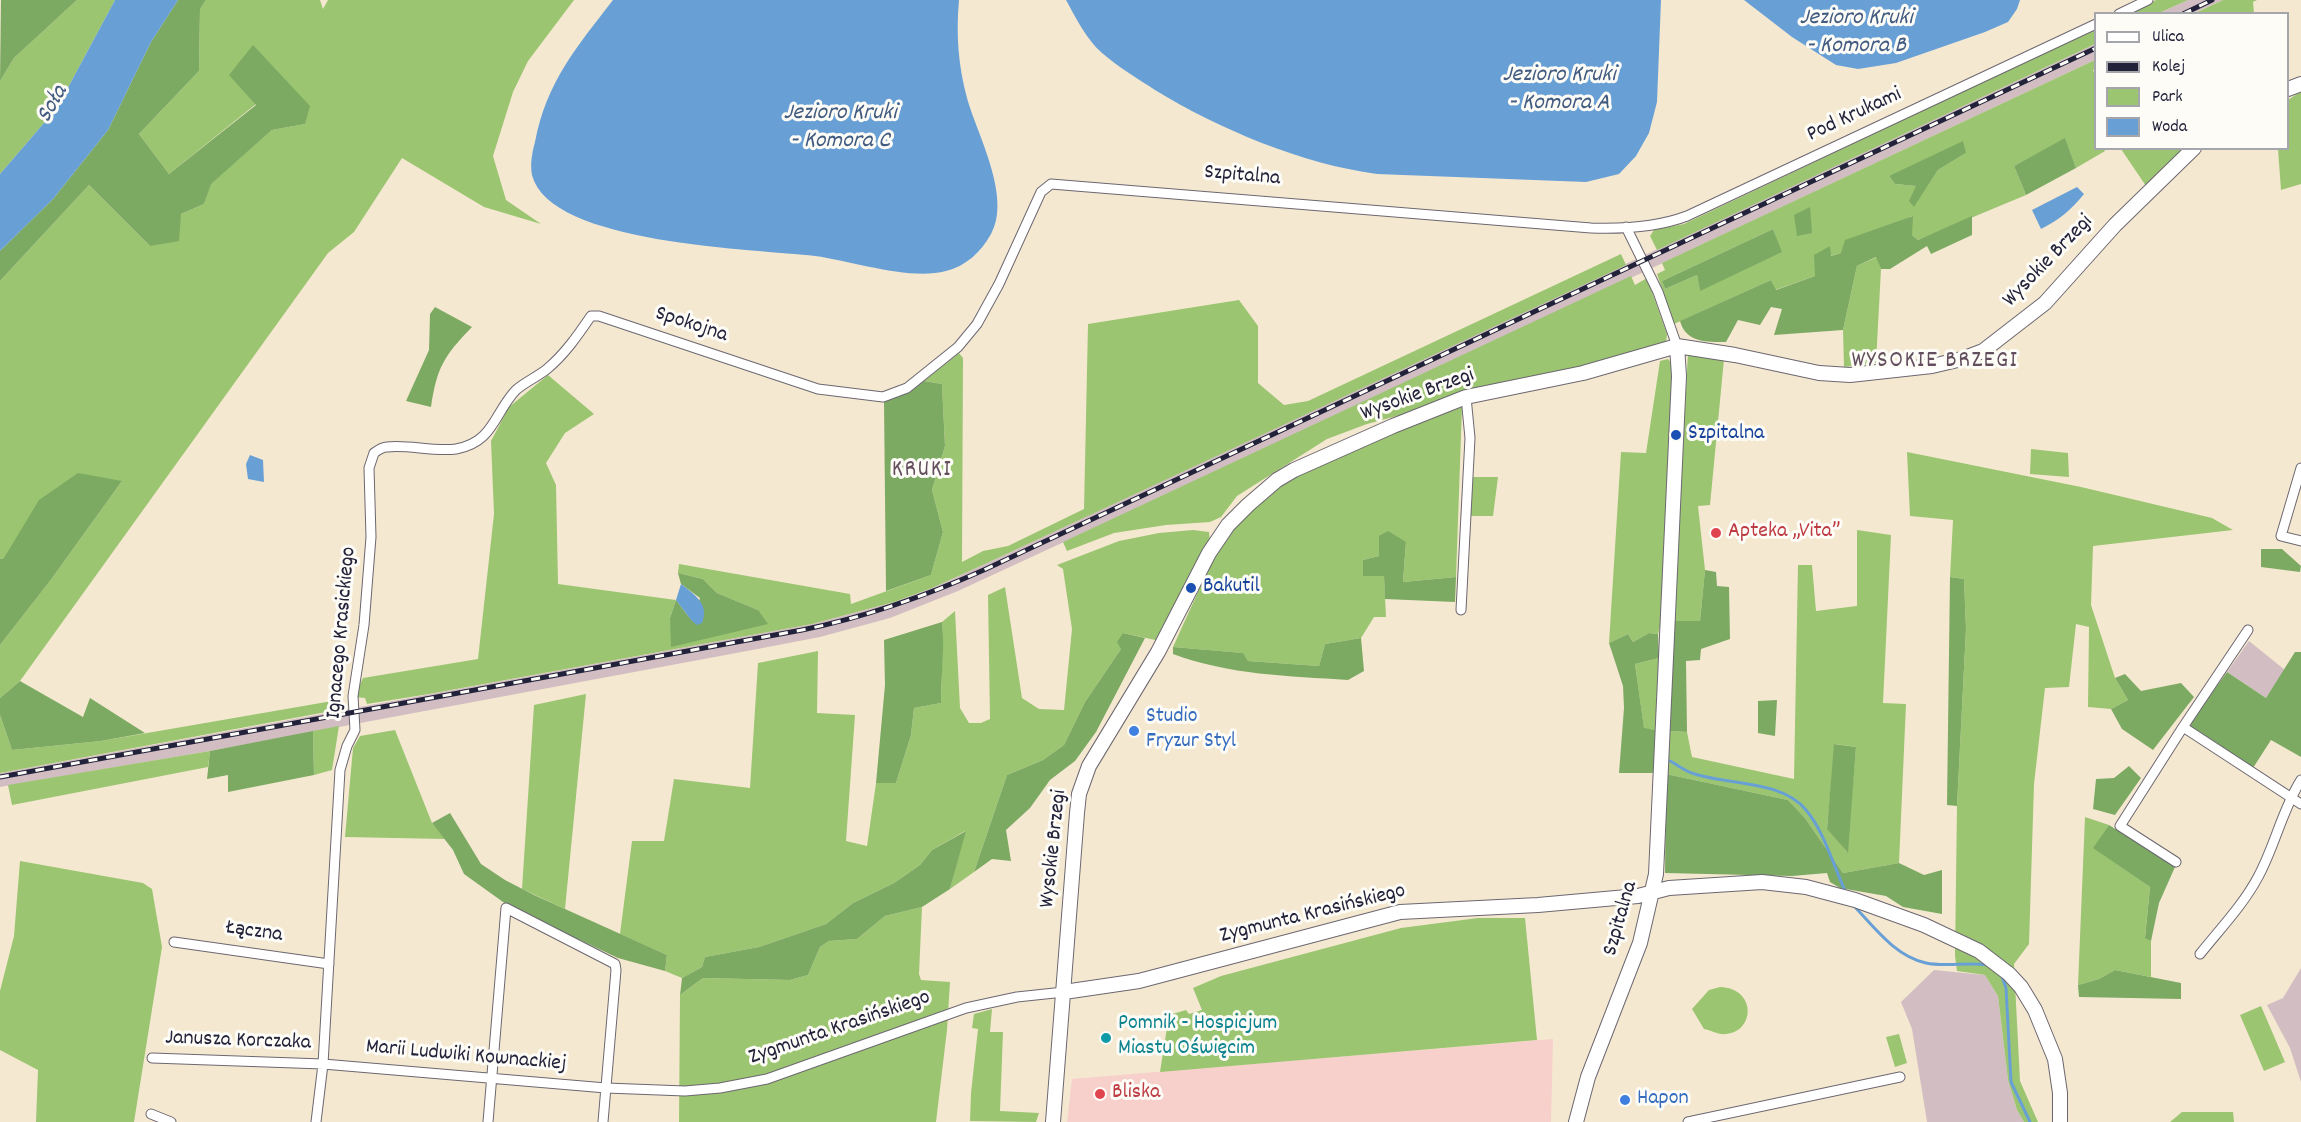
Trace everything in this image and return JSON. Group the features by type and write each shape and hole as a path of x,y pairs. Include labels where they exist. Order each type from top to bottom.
{"street":[{"path":"2123,12 2148,0"},
{"name":"Pod Krukami","path":"1626,227 1687,216 2094,25"},
{"name":"Wysokie Brzegi","path":"1053,1122 1077,813 1083,779 1158,652 1200,568 1222,534 1260,494 1294,470 1393,426 1466,397 1583,373 1677,346 1735,355 1819,373 1850,375 1932,366 1962,359 1983,351 2046,303 2115,225 2192,150"},
{"name":"Szpitalna","path":"818,388 883,398 907,388 958,347 977,324 999,284 1041,192 1051,184 1579,227 1626,227 1658,292 1677,346 1679,388 1656,869 1640,943 1588,1077 1576,1122"},
{"name":"Spokojna","path":"567,349 591,316 599,316 818,388"},
{"name":"Ignacego Krasickiego","path":"316,1122 323,1064 340,770 346,746 355,730 353,696 364,625 371,537 369,468 374,453 386,447 423,450 457,449 482,438 496,423 505,403 518,388 547,369 567,349"},
{"path":"1461,610 1470,438 1466,397"},
{"path":"2301,468 2281,536 2301,541"},
{"path":"2176,862 2120,826 2248,630"},
{"path":"2183,727 2301,804"},
{"path":"2200,954 2236,911 2259,876 2290,797 2301,780"},
{"name":"Zygmunta Krasińskiego","path":"606,1088 685,1091 720,1088 759,1080 966,1008 1017,997 1139,981 1400,912 1538,905 1638,896 1669,888 1762,882 1806,887 1856,900 1924,925 1980,951 2009,974 2021,987 2035,1010 2055,1059 2060,1092 2060,1122"},
{"path":"488,1122 506,908 615,964 603,1122"},
{"name":"Łączna","path":"174,942 329,963"},
{"name":"Janusza Korczaka","path":"152,1058 323,1064"},
{"name":"Marii Ludwiki Kownackiej","path":"323,1064 606,1088"},
{"path":"1688,1122 1900,1077"},
{"path":"151,1114 171,1122"}],"shaded area":[{"path":"2188,0 2223,0 2196,12 2161,12"},
{"path":"2094,44 2094,60 1371,400 958,591 890,618 820,637 747,651 210,751 0,787 0,773 812,624 894,602 985,564"},
{"path":"2249,641 2285,670 2266,698 2227,672"},
{"path":"2301,968 2301,1082 2290,1048 2267,1005 2283,998"},
{"path":"1934,970 1985,975 1998,996 2008,1080 2017,1110 2024,1122 1927,1122 1912,1029 1901,1002"},
{"path":"1553,1039 1551,1122 1067,1122 1072,1079"}],"green space":[{"path":"1,0 77,0 14,58 0,81"},
{"path":"77,0 115,0 57,108 0,174 0,81 14,58"},
{"path":"178,0 206,0 200,9 199,71 139,134 169,174 256,105 229,75 253,45 310,106 305,124 272,130 211,184 204,204 181,214 179,241 150,246 89,185 0,281 0,251 53,199 108,130 151,42"},
{"path":"206,0 320,0 323,9 328,0 574,0 528,61 513,92 493,156 506,200 541,224 484,207 402,158 354,232 328,253 20,681 0,698 0,645 50,581 122,481 0,559 0,281 89,185 150,246 181,214 204,204 210,184 272,130 305,124 256,104 169,174 139,134 199,71 200,9"},
{"path":"2156,0 2188,0 2161,12 2132,12"},
{"path":"2223,0 2257,0 2253,2 2254,12 2197,12"},
{"path":"2094,29 2094,44 1657,250 1650,236 1654,230 1684,224"},
{"path":"2094,60 2094,150 2105,151 2076,168 2065,139 2014,166 2026,195 1918,240 1912,235 1912,216 1841,253 1830,256 1830,246 1815,276 1775,290 1771,280 1674,324 1657,274 1665,270 1662,263","holes":["1966,153 1938,170 1914,206 1916,186 1895,184 1889,176","1773,229 1781,252 1700,290 1697,275 1665,289 1662,281"]},
{"path":"2301,91 2301,184 2281,190 2278,150 2289,150 2289,99"},
{"path":"2065,138 2076,168 2026,195 2014,166"},
{"path":"1963,141 1966,153 1938,170 1914,207 1909,201 1916,186 1895,184 1889,176"},
{"path":"2122,150 2182,150 2182,151 2146,186"},
{"path":"1810,207 1812,233 1797,236 1794,215"},
{"path":"1913,216 1912,235 1918,240 1972,216 1972,235 1931,254 1927,246 1890,269 1881,269 1876,257 1857,266 1843,330 1774,335 1782,309 1771,307 1760,325 1738,320 1726,342 1698,340 1687,334 1683,328 1680,321 1771,280 1776,290 1815,276 1814,255 1830,246 1831,256 1841,253 1845,240"},
{"path":"1773,229 1782,252 1700,291 1697,275 1665,289 1662,281"},
{"path":"1621,254 1626,265 985,564 894,602 812,624 429,694 367,704 365,698 354,697 363,678 478,659 494,514 491,441 509,407 548,375 594,414 565,433 546,463 556,485 558,584 676,600 670,618 758,610 717,593 703,579 678,573 679,564 850,594 851,604 931,575 943,532 932,490 945,446 942,384 924,381 959,353 963,358 962,562 983,551 1008,546 1084,509 1088,324 1239,300 1258,326 1258,383 1284,405 1308,401"},
{"path":"1877,257 1881,269 1876,363 1844,367 1843,330 1857,266"},
{"path":"1631,276 1635,285 1647,278 1667,334 1666,343 1367,424 1327,439 1237,496 1221,517 1210,522 1166,525 1114,533 1067,551 1063,542"},
{"path":"435,307 472,327 443,363 431,407 406,401 429,350 430,314"},
{"path":"1688,352 1724,359 1710,505 1698,506 1705,570 1700,621 1674,621"},
{"path":"1668,359 1671,363 1674,381 1664,609 1658,634 1649,633 1633,642 1628,634 1609,643 1621,452 1646,453 1660,361"},
{"path":"924,381 942,384 945,446 932,490 943,532 931,575 886,591 884,402 908,393"},
{"path":"1462,407 1456,577 1403,582 1406,542 1379,536 1379,556 1363,560 1384,576 1386,617 1374,617 1361,638 1325,644 1319,666 1248,661 1242,653 1173,647 1232,517 1300,464"},
{"path":"2031,449 2068,453 2069,477 2030,474"},
{"path":"1907,452 2081,487 2212,518 2233,530 2093,546 2091,605 2115,678 2128,700 2111,709 2088,707 2089,627 2076,624 2069,687 2045,688 2034,784 2029,944 2014,964 2020,1081 2038,1122 2024,1122 2017,1110 2008,1080 1998,996 1985,975 1957,971 1955,956 1957,806 1966,629 1964,579 1950,577 1953,520 1910,516"},
{"path":"78,473 122,481 50,581 0,645 0,559 4,558 39,500"},
{"path":"1471,477 1498,477 1493,516 1470,516"},
{"path":"1193,530 1209,532 1210,542 1160,641 1123,633 1121,649 1085,702 1064,745 1043,760 1007,775 974,872 950,889 965,831 932,850 920,865 894,883 853,903 826,924 759,947 705,957 702,967 682,978 665,971 667,955 620,934 632,841 664,841 674,779 750,788 758,663 818,651 817,713 855,715 846,841 867,846 876,783 896,783 911,735 914,708 941,703 942,622 955,611 960,708 969,723 981,723 990,719 988,595 1005,587 1022,698 1039,709 1064,710 1072,629 1063,569 1057,565 1119,541 1159,533"},
{"path":"1857,530 1891,535 1883,703 1906,704 1899,863 1843,873 1805,818 1788,800 1666,774 1670,731 1687,732 1692,757 1794,779 1798,565 1812,565 1816,611 1857,606","holes":["1835,744 1856,747 1847,852 1827,828"]},
{"path":"1388,531 1406,542 1403,582 1456,577 1455,602 1385,599 1384,576 1363,576 1363,560 1379,556 1379,536"},
{"path":"2261,549 2282,549 2301,566 2300,572 2261,567"},
{"path":"1705,570 1716,572 1717,586 1729,587 1730,639 1701,649 1700,660 1686,661 1687,732 1670,731 1674,621 1700,621"},
{"path":"678,573 703,579 717,593 758,610 768,624 671,647 670,618 676,600 692,621 700,598 681,584"},
{"path":"1950,577 1964,579 1966,629 1957,806 1947,805"},
{"path":"942,622 941,703 914,708 911,735 896,783 876,783 885,685 884,640"},
{"path":"1123,633 1145,638 1096,732 1075,761 1050,780 1030,808 1006,830 1011,861 992,859 974,872 1007,775 1043,760 1064,745 1085,702 1121,649 1117,642"},
{"path":"1649,633 1658,634 1659,658 1635,664 1644,728 1655,730 1654,773 1619,773 1624,708 1623,686 1609,643 1628,634 1633,642"},
{"path":"1361,638 1364,671 1348,680 1281,676 1237,670 1173,654 1173,647 1243,653 1248,661 1319,666 1325,644"},
{"path":"2295,652 2301,652 2301,757 2271,740 2253,768 2191,729 2190,723 2227,672 2266,698"},
{"path":"1659,658 1655,730 1644,729 1635,664"},
{"path":"2125,674 2141,691 2181,683 2194,697 2153,750 2122,729 2111,709 2128,700 2115,678"},
{"path":"20,681 83,717 90,698 145,733 101,741 12,750 0,715 0,698"},
{"path":"586,694 565,909 522,889 534,705"},
{"path":"338,700 337,710 0,773 0,715 12,750 101,741"},
{"path":"1777,700 1775,736 1758,733 1758,701"},
{"path":"339,726 332,770 314,775 313,731"},
{"path":"395,730 432,823 445,839 345,837 353,748 360,736"},
{"path":"313,731 314,775 228,792 228,775 207,779 210,751"},
{"path":"1834,744 1856,747 1848,853 1827,829"},
{"path":"210,751 208,767 12,805 8,785"},
{"path":"2129,766 2141,778 2115,815 2093,809 2096,779 2114,778"},
{"path":"1666,774 1788,800 1805,818 1843,873 1899,863 1924,875 1942,870 1942,914 1903,907 1886,896 1840,888 1830,882 1827,873 1792,876 1665,873"},
{"path":"450,813 481,864 534,895 667,955 665,971 618,958 510,907 464,874 453,850 432,823"},
{"path":"2085,817 2109,825 2094,848 2150,887 2145,937 2151,941 2151,977 2115,970 2099,979 2078,985"},
{"path":"2109,825 2175,867 2159,903 2151,941 2145,938 2150,887 2093,848"},
{"path":"966,831 950,889 922,907 885,916 857,939 829,941 820,947 808,975 790,980 703,978 680,995 682,978 702,967 705,957 759,947 826,924 853,903 894,883 920,865 932,850"},
{"path":"20,861 143,883 152,889 162,947 134,1122 36,1122 38,1070 0,1050 0,991 14,936"},
{"path":"922,907 919,974 921,980 950,982 936,1122 679,1122 680,995 703,978 790,980 808,975 820,947 829,941 857,939 885,916"},
{"path":"1478,918 1525,918 1537,1040 1160,1072 1169,1015 1186,1010 1189,1014 1202,1010 1193,988 1221,976 1401,928"},
{"path":"2115,970 2181,983 2181,999 2079,997 2078,985 2099,979"},
{"path":"1720,987 1732,989 1740,994 1748,1010 1743,1026 1726,1034 1704,1029 1692,1009 1709,990"},
{"path":"2261,1006 2285,1062 2264,1071 2240,1015"},
{"path":"992,1009 990,1032 1003,1032 1000,1111 1039,1113 1036,1122 970,1121 978,1029 972,1028 974,1014"},
{"path":"1899,1034 1907,1063 1895,1067 1886,1037"},
{"path":"2182,1112 2233,1112 2234,1122 2170,1122"}],"water":[{"path":"115,0 178,0 151,42 108,130 53,199 0,251 0,174 57,108"},
{"name":"Jezioro Kruki - Komora C","path":"613,0 959,0 958,37 962,73 967,98 991,166 998,202 996,219 987,241 978,252 960,266 946,271 916,274 830,258 704,246 614,230 575,216 547,198 531,171 532,154 540,120 555,83 565,66"},
{"name":"Jezioro Kruki - Komora A","path":"1066,0 1661,0 1657,102 1649,133 1636,156 1619,174 1586,182 1377,174 1320,162 1262,143 1180,104 1155,90 1102,53 1082,28"},
{"name":"Jezioro Kruki - Komora B","path":"1744,0 2020,0 2008,22 1985,32 1896,63 1858,69 1836,65 1792,37"},
{"path":"2077,187 2084,194 2079,200 2059,218 2041,229 2032,210"},
{"path":"250,455 263,460 264,482 248,479 246,464"},
{"path":"681,584 702,605 704,616 702,623 697,625 692,621 676,600"}],"waterway":[{"path":"1670,761 1692,773 1769,788 1796,800 1818,828 1846,893"},
{"path":"1854,906 1895,948 1915,959 1933,964 1987,965"},
{"path":"2002,976 2006,988 2011,1082 2030,1122"}],"railway":[{"path":"2187,12 2212,0"},
{"path":"0,777 802,630 895,605 986,569 2094,49"}],"place":[{"name":"Szpitalna","path":"1676,435"},
{"name":"Apteka „Vita”","path":"1716,533"},
{"name":"Bakutil","path":"1191,588"},
{"name":"Studio Fryzur Styl","path":"1134,731"},
{"name":"Pomnik - Hospicjum Miastu Oświęcim","path":"1106,1038"},
{"name":"Bliska","path":"1100,1094"},
{"name":"Hapon","path":"1625,1100"}],"district":[{"name":"WYSOKIE BRZEGI","path":"1935,363"},
{"name":"KRUKI","path":"922,472"}],"water label":[{"name":"Soła","path":"54,105"}]}
